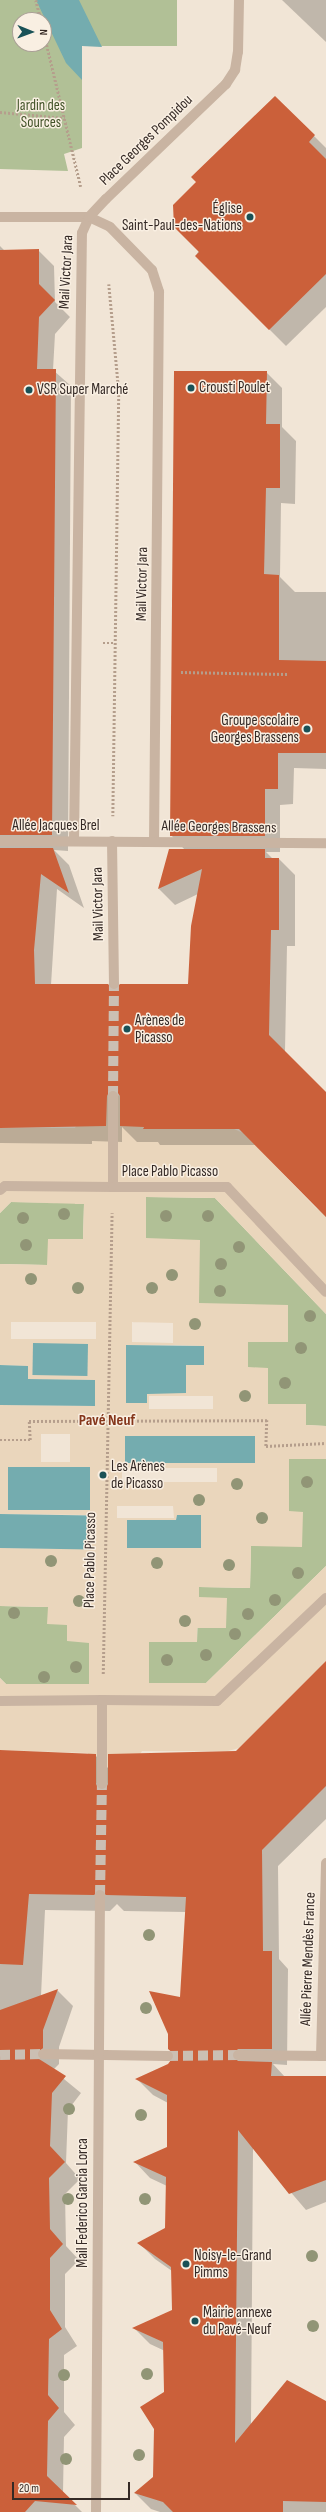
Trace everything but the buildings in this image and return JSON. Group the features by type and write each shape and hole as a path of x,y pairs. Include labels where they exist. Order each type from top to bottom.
{"street":[{"name":"Place Georges Pompidou","path":"89,217 226,84 234,70 238,52 239,0"},
{"path":"0,217 89,217"},
{"name":"Mail Victor Jara","path":"74,841 80,259 82,233 89,217 110,227 152,270 159,292 154,841"},
{"name":"Allée Jacques Brel","path":"0,841 112,841"},
{"name":"Mail Victor Jara","path":"112,841 114,984"},
{"name":"Allée Georges Brassens","path":"112,841 326,843"},
{"path":"113,1096 113,1187"},
{"name":"Place Pablo Picasso","path":"0,1190 5,1186 227,1187 326,1292"},
{"path":"0,1701 216,1701 326,1598"},
{"path":"102,1700 102,1784"},
{"name":"Allée Pierre Mendès France","path":"324,2056 326,1863"},
{"name":"Mail Federico Garcia Lorca","path":"96,2512 100,1895"},
{"path":"43,2054 168,2056"},
{"path":"238,2056 324,2056"}],"path":[{"path":"36,0 39,12"},
{"path":"49,52 89,217"},
{"path":"0,112 65,118"},
{"name":"Mail Victor Jara","path":"112,841 119,391"},
{"path":"156,672 288,674"},
{"name":"Place Pablo Picasso","path":"102,1700 113,1187"},
{"path":"0,1440 30,1440 29,1420 267,1420 266,1446 326,1443"}],"green space":[{"name":"Jardin des Sources","path":"0,0 177,0 177,46 82,46 82,148 64,154 68,171 0,169"},
{"path":"146,1197 215,1198 326,1314 326,1426 306,1425 306,1404 268,1404 268,1368 248,1368 146,1238"},
{"path":"11,1202 84,1203 83,1239 47,1265 0,1264 0,1213"},
{"path":"289,1459 326,1459 326,1566 206,1683 149,1683 149,1642 197,1642 199,1587 250,1588 251,1546 289,1511"},
{"path":"0,1606 48,1607 89,1642 89,1684 6,1684 0,1678"}],"shaded area":[{"path":"93,1095 125,1096 144,1129 234,1129 243,1133 317,1209 326,1213 326,1314 215,1198 146,1197 146,1238 200,1240 199,1303 288,1305 288,1342 248,1342 248,1367 268,1368 268,1404 306,1404 306,1425 326,1426 326,1459 289,1459 289,1511 303,1512 302,1547 251,1546 250,1588 199,1587 199,1597 227,1598 226,1628 197,1628 197,1642 149,1642 149,1683 206,1683 326,1566 326,1665 313,1674 239,1748 228,1751 142,1751 121,1784 89,1783 88,1753 0,1750 0,1678 6,1684 89,1684 89,1643 67,1641 67,1625 47,1624 48,1607 0,1606 0,1548 91,1549 91,1515 0,1514 0,1405 95,1406 95,1380 28,1379 28,1366 0,1365 0,1264 47,1265 48,1239 83,1239 84,1204 11,1202 0,1213 0,1128 75,1128","holes":["11,1322 96,1322 96,1339 11,1339","132,1322 173,1323 173,1343 132,1342","126,1345 204,1346 186,1365 147,1394 126,1403","149,1396 213,1396 213,1409 149,1409","41,1434 70,1434 70,1462 41,1462","122,1468 217,1468 217,1482 122,1482","117,1506 173,1506 174,1518 117,1518","177,1515 201,1548 127,1520 176,1520"]}],"water":[{"path":"36,0 79,0 102,47 82,46 82,80 66,63 52,34 52,12 42,12"},
{"path":"33,1343 88,1344 87,1376 32,1375"},
{"path":"126,1345 204,1346 204,1365 186,1365 186,1393 147,1394 147,1403 126,1403"},
{"path":"0,1365 28,1366 28,1379 95,1380 95,1406 0,1405"},
{"path":"125,1436 255,1436 255,1463 125,1463"},
{"path":"8,1467 90,1467 90,1510 8,1510"},
{"path":"0,1514 91,1516 90,1550 0,1548"},
{"path":"177,1515 201,1515 201,1548 127,1548 127,1520 176,1520"}],"tunnel":[{"path":"113,1096 114,984"},
{"path":"100,1895 102,1784"},
{"path":"0,2055 43,2054"},
{"path":"168,2056 238,2055"}],"place":[{"name":"Église Saint-Paul-des-Nations","path":"250,217"},
{"name":"Crousti Poulet","path":"191,388"},
{"name":"VSR Super Marché","path":"29,390"},
{"name":"Groupe scolaire Georges Brassens","path":"307,729"},
{"name":"Arènes de Picasso","path":"127,1029"},
{"name":"Les Arènes de Picasso","path":"103,1475"},
{"name":"Noisy-le-Grand Pimms","path":"186,2264"},
{"name":"Mairie annexe du Pavé-Neuf","path":"195,2321"}],"district":[{"name":"Pavé Neuf","path":"107,1421"}]}
